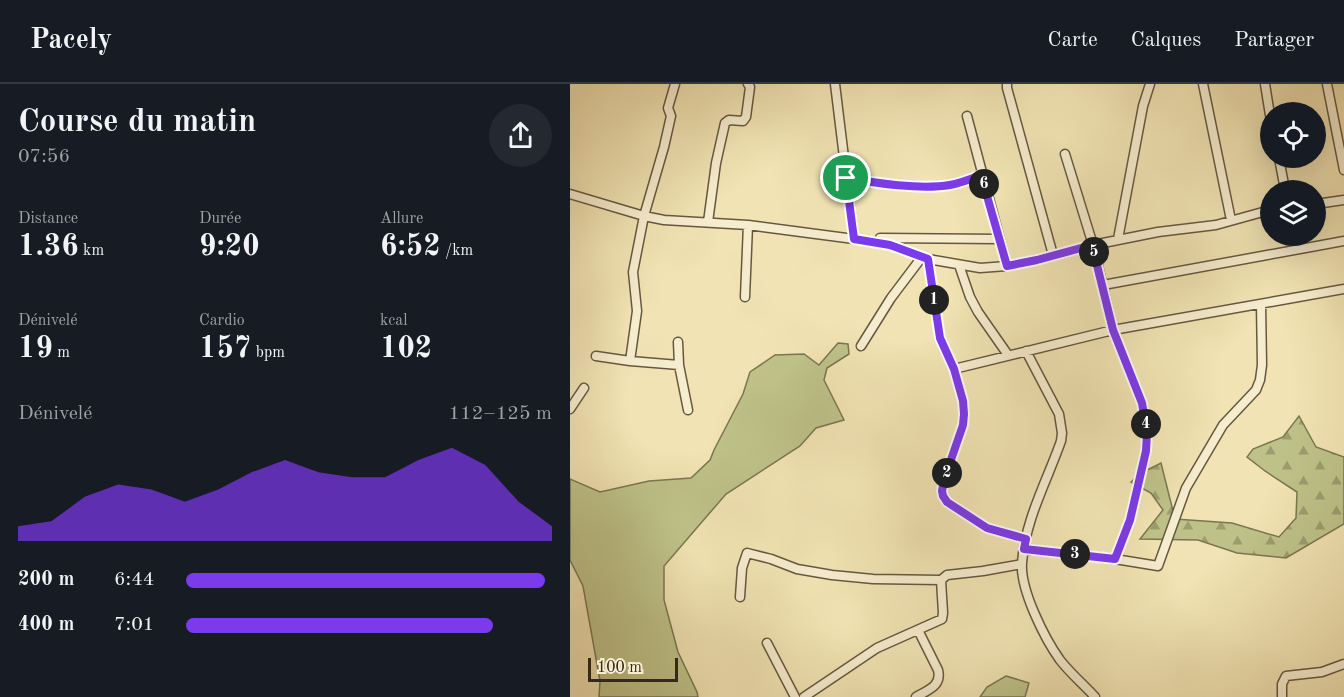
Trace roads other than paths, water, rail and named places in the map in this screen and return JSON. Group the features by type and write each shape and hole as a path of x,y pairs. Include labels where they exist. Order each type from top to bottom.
{"street":[{"path":"630,361 637,311 633,273 644,216 671,116 668,108 675,84"},
{"path":"708,222 716,164 725,123 729,120 743,121 746,117 750,87 748,84"},
{"path":"835,84 854,239"},
{"path":"1007,84 1053,255"},
{"path":"1118,239 1131,163 1150,84"},
{"path":"1203,84 1231,220"},
{"path":"1264,84 1267,102"},
{"path":"1326,84 1344,170"},
{"path":"967,116 1007,266"},
{"path":"1065,154 1103,285 1113,330 1142,403 1147,433 1146,451 1130,520 1115,559"},
{"path":"846,178 874,183 940,186 981,175"},
{"path":"570,194 644,216 682,222 747,225 854,239 890,245 925,258 980,268 1007,266 1118,239 1216,225 1260,213"},
{"path":"1326,203 1344,200"},
{"path":"745,297 747,225"},
{"path":"880,238 999,239"},
{"path":"1103,285 1344,241"},
{"path":"861,346 891,298 925,258"},
{"path":"925,258 940,338 954,369 963,401 964,414 963,425 944,480 943,496 947,502 987,528 1026,539"},
{"path":"959,265 978,312 1008,356"},
{"path":"954,369 1113,330 1344,289"},
{"path":"1024,549 1158,566 1186,488 1223,425 1256,390 1260,380 1262,365 1261,304"},
{"path":"678,342 679,365 688,410"},
{"path":"1026,351 1059,414 1062,432 1061,441 1035,506 1024,549 1022,578 1038,621 1061,661 1095,697"},
{"path":"596,356 679,365"},
{"path":"570,409 584,388"},
{"path":"740,597 742,568 747,553 797,569 873,579 941,580 947,575 983,572 1022,564"},
{"path":"804,697 871,652 942,619 941,580"},
{"path":"916,697 939,680 938,670 918,630"},
{"path":"767,643 795,697"},
{"path":"1282,697 1282,684 1286,676 1322,672 1344,664"}]}
